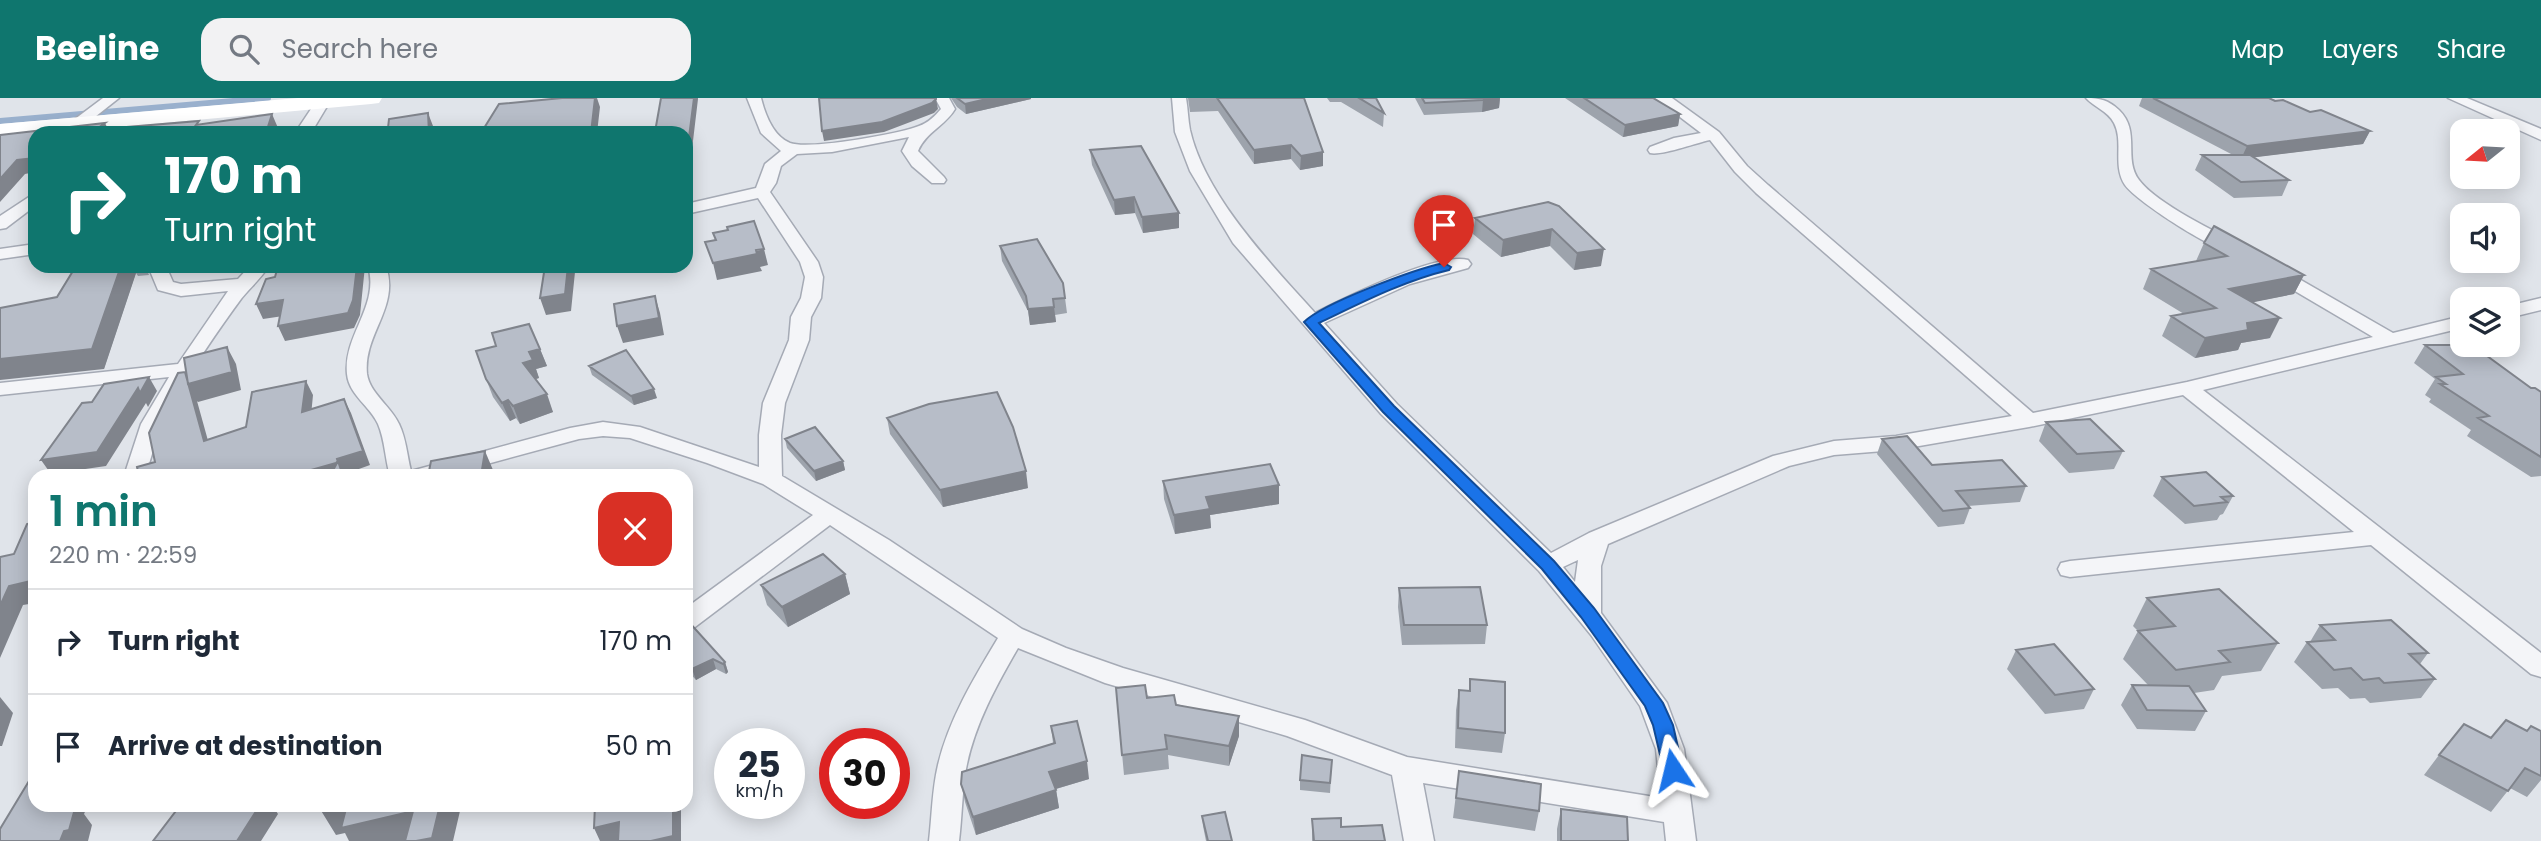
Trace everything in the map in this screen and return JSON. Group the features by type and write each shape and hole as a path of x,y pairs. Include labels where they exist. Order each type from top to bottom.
{"main road":[{"path":"123,126 362,98"},
{"path":"63,126 95,126"},
{"path":"0,131 28,129"}],"street":[{"path":"76,125 113,98"},
{"path":"754,98 757,113 769,130 782,146 794,149 823,148 922,130 944,117 948,109 942,98"},
{"path":"1179,98 1183,132 1198,170 1230,227 1389,409 1548,565 1588,613 1653,703 1670,749 1681,841"},
{"path":"1661,98 1714,135 1741,169 1762,189 2029,420"},
{"path":"2093,98 2116,114 2123,125 2123,162 2133,185 2160,204 2388,338"},
{"path":"2455,98 2504,119"},
{"path":"307,126 322,103"},
{"path":"2520,121 2541,120"},
{"path":"2520,126 2541,135"},
{"path":"922,130 910,151 918,163 938,180"},
{"path":"1656,150 1680,141 1714,135"},
{"path":"693,207 762,192 768,183 773,164 794,149"},
{"path":"762,192 809,262 814,278 811,298 802,317 799,340 774,403 771,479"},
{"path":"0,224 28,203"},
{"path":"0,254 28,249"},
{"path":"1311,322 1368,294 1427,271 1462,264"},
{"path":"160,273 165,286 181,290 241,284"},
{"path":"136,469 140,449 159,406 241,284 253,273"},
{"path":"382,273 378,305 359,347 357,375 365,394 388,421 399,469"},
{"path":"2520,309 2541,304"},
{"path":"1548,565 1598,539 1781,461 1808,453 1896,443 2029,420 2187,388 2450,325"},
{"path":"0,388 185,369"},
{"path":"2187,388 2541,667"},
{"path":"442,469 551,439 603,429 632,432 771,479 880,546 1013,635 1057,655 1115,676 1295,728 1405,768 1490,784 1677,812"},
{"path":"693,616 828,515"},
{"path":"2070,569 2376,537"},
{"path":"1588,613 1586,572 1588,558 1598,539"},
{"path":"944,841 951,768 962,731 976,696 1013,635"},
{"path":"1405,768 1419,841"}],"building":[{"path":"595,98 592,126 485,126 499,104"},
{"path":"661,98 694,98 690,126 656,126"},
{"path":"819,98 936,99 932,103 882,122 822,131"},
{"path":"957,98 991,98 965,104"},
{"path":"1217,98 1304,98 1323,152 1301,156 1291,145 1254,150"},
{"path":"1359,98 1376,98 1384,113"},
{"path":"1422,98 1492,98 1425,103"},
{"path":"1584,98 1653,98 1680,114 1625,125"},
{"path":"2153,98 2283,100 2310,112 2321,110 2370,131 2247,146"},
{"path":"428,113 429,126 388,126 389,119"},
{"path":"272,114 268,126 139,126 199,121 196,125"},
{"path":"105,123 101,126 79,126"},
{"path":"28,132 28,159 17,160 0,179 0,135"},
{"path":"1141,146 1179,213 1142,217 1134,197 1114,200 1090,150"},
{"path":"2202,155 2250,155 2289,180 2241,182"},
{"path":"1548,202 1559,206 1604,249 1577,253 1552,229 1503,240 1475,218"},
{"path":"754,221 764,249 756,250 757,254 713,263 705,242 716,240 713,233"},
{"path":"2214,226 2304,275 2229,289 2280,318 2247,323 2248,330 2205,338 2171,316 2216,308 2151,269 2227,256 2204,243"},
{"path":"1037,239 1063,283 1065,298 1053,299 1054,307 1028,309 1026,296 1000,246"},
{"path":"72,273 119,273 92,349 0,359 0,308 57,297"},
{"path":"276,273 356,273 353,300 348,313 278,326 283,300 256,304 266,279 275,277"},
{"path":"544,273 567,273 565,294 540,298"},
{"path":"655,296 659,318 617,326 614,304"},
{"path":"529,324 540,349 529,352 533,360 523,363 547,394 513,406 508,400 502,403 486,379 476,351 496,346 492,333"},
{"path":"2425,345 2450,345 2450,357 2488,357 2531,388 2541,392 2541,457 2478,418 2489,416 2440,384 2446,384 2436,377 2463,374"},
{"path":"227,347 232,372 188,384 184,358"},
{"path":"626,350 654,389 631,396 589,366"},
{"path":"185,372 204,441 246,427 252,392 306,381 302,412 344,399 363,451 315,469 137,469 155,462 149,433 178,373"},
{"path":"149,377 140,393 138,388 97,452 41,460 82,403 92,402 104,384"},
{"path":"997,392 1013,427 1026,471 940,490 887,418 929,404"},
{"path":"2090,419 2123,451 2077,454 2046,422"},
{"path":"815,427 843,461 814,471 785,439"},
{"path":"1907,436 1932,465 2002,460 2026,486 1956,491 1970,508 1943,511 1882,439"},
{"path":"485,451 482,469 429,469 431,461"},
{"path":"1270,464 1279,485 1206,497 1210,509 1174,515 1163,481"},
{"path":"2206,472 2233,496 2221,497 2227,502 2194,506 2162,477"},
{"path":"27,524 28,582 9,586 0,606 0,557 14,554"},
{"path":"823,554 845,574 782,607 761,585"},
{"path":"1480,587 1487,625 1404,625 1399,588"},
{"path":"2219,589 2278,643 2219,651 2230,662 2176,670 2138,631 2175,626 2147,598"},
{"path":"2391,620 2428,653 2409,654 2435,679 2384,683 2379,678 2363,680 2351,668 2334,670 2307,642 2335,640 2320,625"},
{"path":"693,627 725,662 723,664 713,659 693,669"},
{"path":"2054,644 2094,689 2055,695 2016,650"},
{"path":"1470,679 1505,682 1505,733 1458,728 1459,690 1470,691"},
{"path":"1145,685 1147,698 1174,695 1176,705 1239,716 1229,746 1165,735 1167,749 1122,755 1116,688"},
{"path":"2132,685 2189,686 2206,711 2147,710"},
{"path":"2506,720 2527,731 2531,726 2541,731 2541,776 2525,768 2508,791 2439,755 2464,724 2491,738"},
{"path":"1077,721 1087,761 1049,772 1056,790 973,817 961,784 962,772 1055,743 1051,726"},
{"path":"1302,755 1332,760 1330,783 1300,780"},
{"path":"1459,771 1541,784 1539,811 1456,798"},
{"path":"28,783 28,812 74,812 69,830 64,831 60,841 0,841 0,829"},
{"path":"1561,809 1627,817 1628,841 1561,841"},
{"path":"175,812 256,812 237,841 153,841"},
{"path":"345,812 409,812 341,828"},
{"path":"413,812 438,812 432,838 405,841"},
{"path":"595,812 673,812 673,836 651,841 618,841 619,822 594,828"},
{"path":"1225,812 1232,841 1208,841 1202,816"},
{"path":"1341,818 1341,827 1382,825 1385,841 1314,841 1312,819"}],"waterway":[{"path":"0,121 268,98"}],"route":[{"path":"1444,267 1368,294 1311,322 1389,409 1548,565 1588,613 1653,703 1663,725 1673,770"}]}
